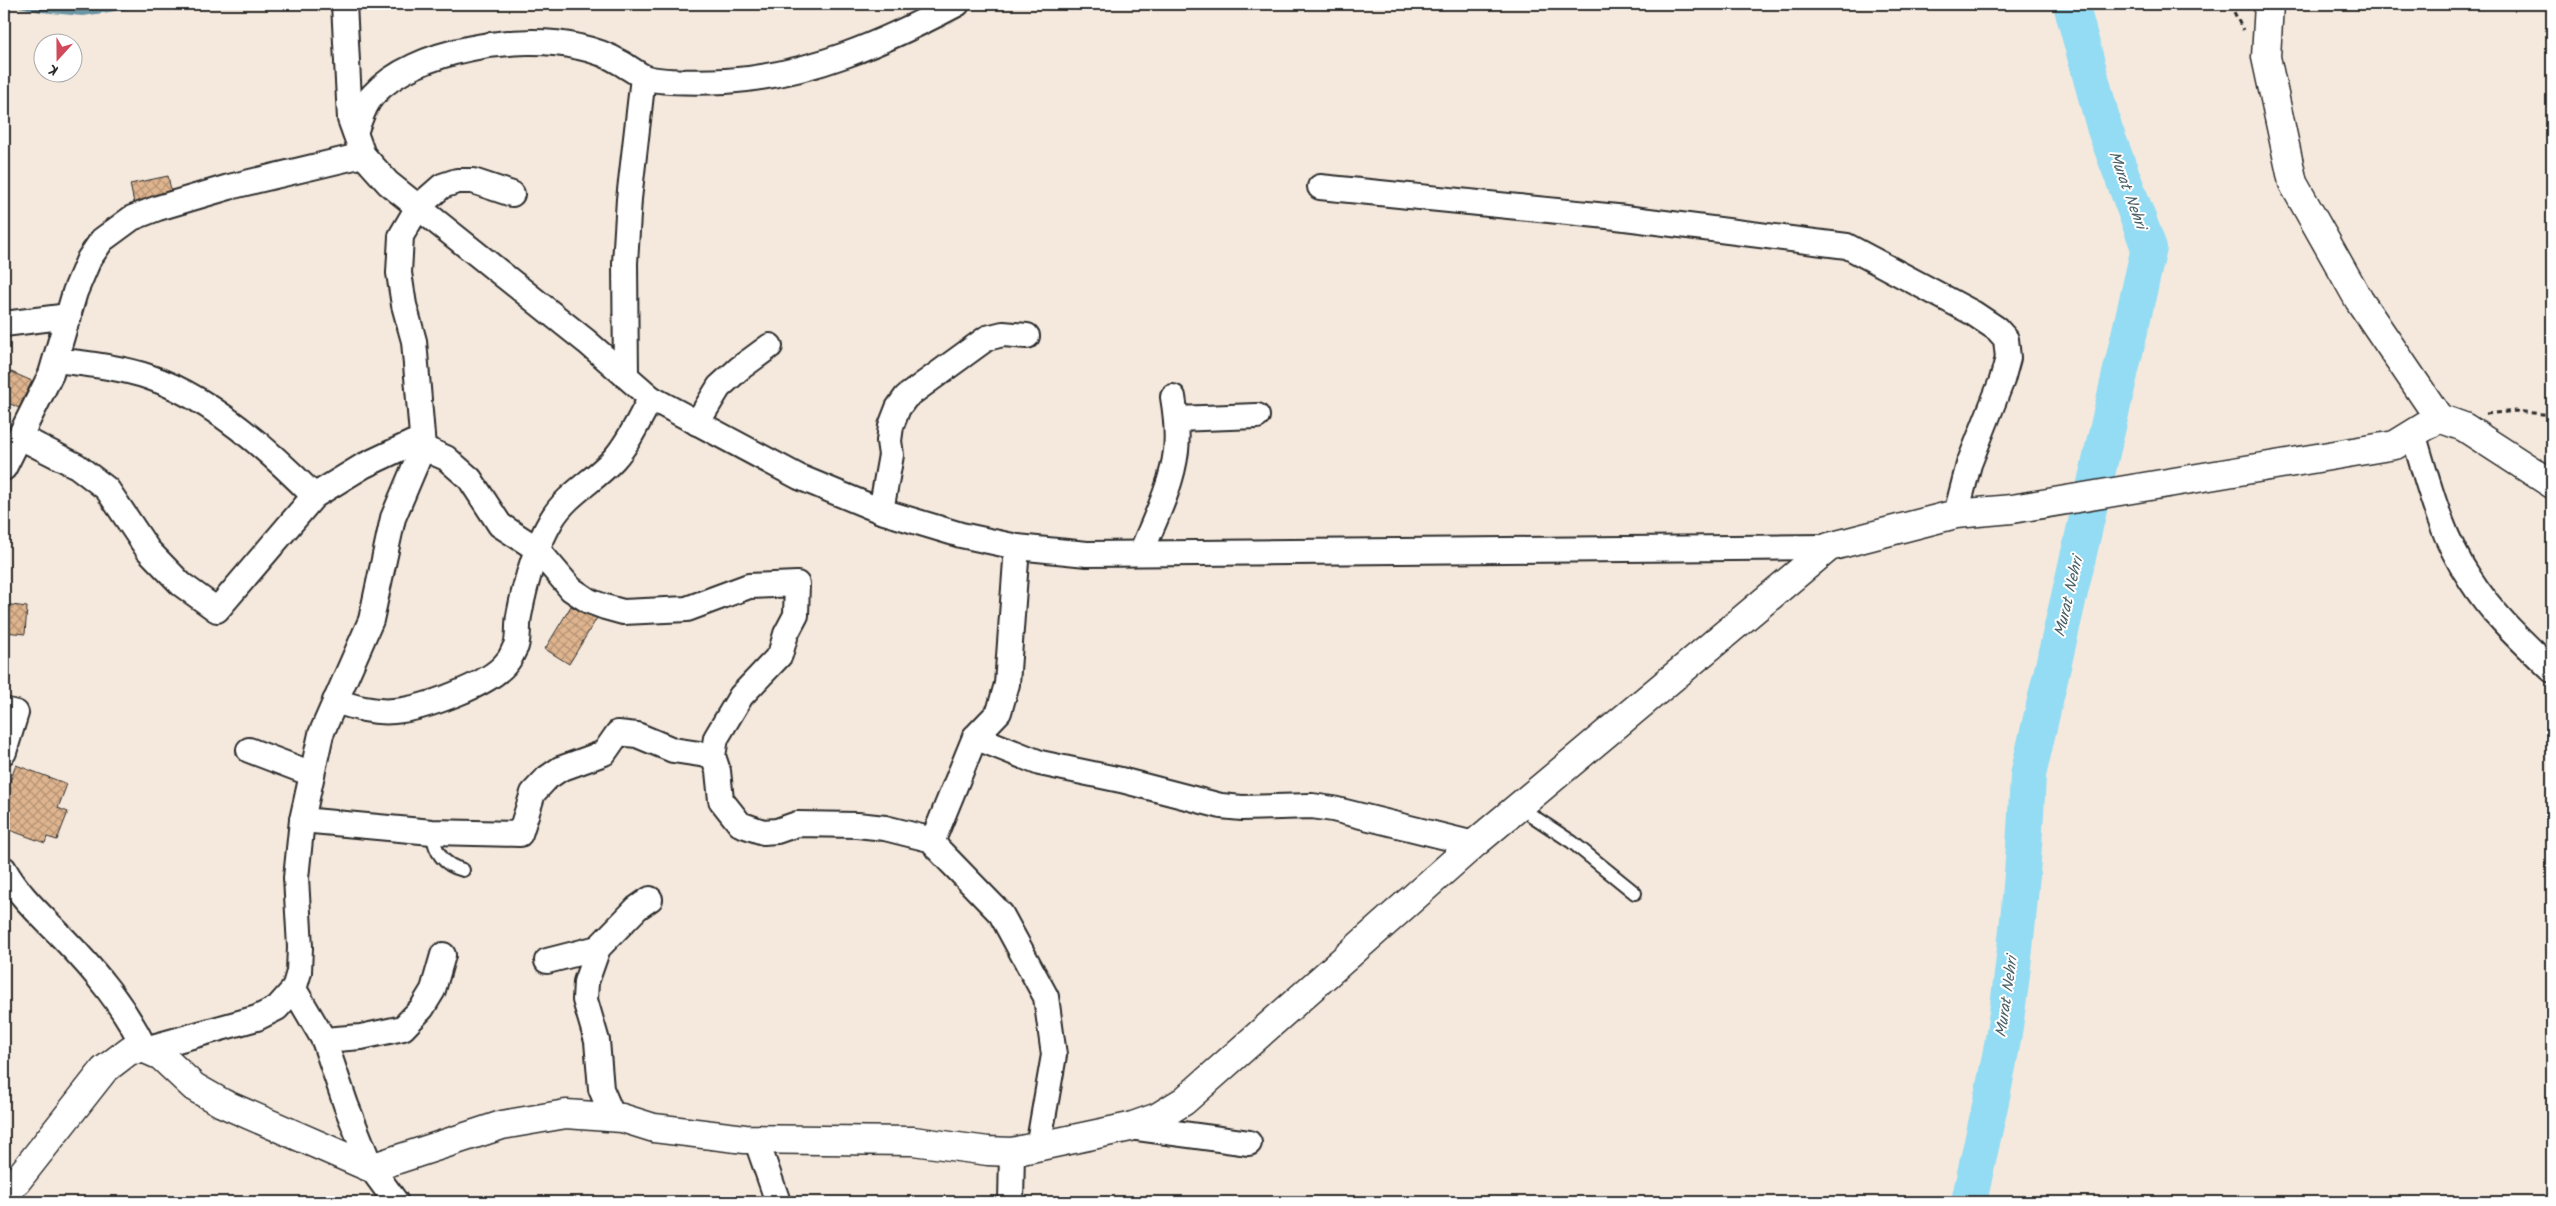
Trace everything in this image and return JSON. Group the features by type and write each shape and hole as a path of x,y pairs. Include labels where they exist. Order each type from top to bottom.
{"street":[{"path":"344,4 350,119 363,156 388,184 587,342 651,398 799,478 881,511 961,535 1017,547 1087,554 1829,547 1956,514 2012,509 2395,444 2439,418"},
{"path":"355,132 371,96 387,80 412,66 449,53 514,42 555,43 607,55 643,77 656,80 726,81 788,73 856,52 910,29 957,4"},
{"path":"2269,4 2266,57 2292,184 2358,300 2439,418 2464,427 2552,484"},
{"path":"626,376 625,263 628,208 643,77"},
{"path":"4,468 56,360 76,292 89,259 102,240 132,218 229,187 363,156"},
{"path":"4,1197 104,1070 130,1050 145,1049 257,1018 277,1008 294,989 299,972 300,947 296,878 302,820 312,774 322,734 371,620 393,518 423,448 414,341 404,305 399,273 402,236 418,208 442,186 457,181 473,181 512,194"},
{"path":"1320,187 1617,217 1848,246 1973,313 1997,329 2006,339 2008,358 2002,380 1969,464 1956,514"},
{"path":"4,324 69,316"},
{"path":"881,511 890,462 889,441 891,426 898,408 906,396 987,338 1003,334 1027,336"},
{"path":"697,423 719,386 770,346"},
{"path":"56,360 147,376 168,384 216,411 288,469 314,496"},
{"path":"335,701 364,709 394,711 435,701 492,676 507,662 517,643 519,615 537,549 553,517 564,503 613,460 627,442 651,398"},
{"path":"1141,553 1168,482 1176,452 1175,408 1257,416"},
{"path":"2414,433 2438,514 2469,578 2496,615 2552,670"},
{"path":"20,436 77,466 107,489 148,550 181,584 218,610 314,496 363,466 412,443 452,464 470,479 500,525 537,549 571,589 589,601 623,612 687,608 749,586 797,584 796,615 786,634 780,655 741,696 716,738 713,756 718,771 721,800 740,824 763,832 777,831 797,824 857,825 885,828 933,840"},
{"path":"1011,1202 1054,1055 1046,997 1001,914 937,848 933,840 975,738 999,712 1007,684 1017,547"},
{"path":"4,869 19,893 111,990 131,1020 145,1049 161,1056 194,1088 222,1103 371,1168 502,1125 566,1114 612,1117 670,1130 756,1139 913,1141 988,1151 1025,1149 1130,1127 1158,1118 1184,1101 1474,844 1829,547"},
{"path":"4,710 16,714 4,752"},
{"path":"302,820 432,832 520,834 533,793 547,778 560,769 604,753 618,733 637,735 673,750 713,756"},
{"path":"975,738 1040,763 1121,780 1221,806 1242,808 1312,806 1333,809 1474,844"},
{"path":"249,750 312,774"},
{"path":"612,1117 601,1089 597,1041 585,1000 586,982 598,948 637,908 650,899"},
{"path":"547,961 598,948"},
{"path":"324,1040 361,1037 403,1028 422,1008 434,990 443,955"},
{"path":"294,989 324,1040 346,1105 371,1168 396,1202"},
{"path":"1130,1127 1249,1143"},
{"path":"756,1139 778,1202"}],"lane":[{"path":"1519,807 1572,842 1635,893"},
{"path":"432,832 434,844 445,862 451,867 463,870"}],"path":[{"path":"2464,427 2487,413 2515,411 2552,415"}],"building":[{"path":"168,176 171,190 134,203 130,184"},
{"path":"9,371 32,381 19,408 4,401 4,382"},
{"path":"4,604 27,607 25,634 4,632"},
{"path":"571,606 597,618 569,664 545,649"},
{"path":"16,765 67,784 58,808 68,812 57,840 47,837 45,843 4,828 4,797"}],"waterway":[{"path":"21,4 41,9 83,13 141,4"},
{"name":"Murat Nehri","path":"1969,1202 1995,1080 2008,1006 2019,907 2028,775 2149,248 2105,130 2071,4"}]}
